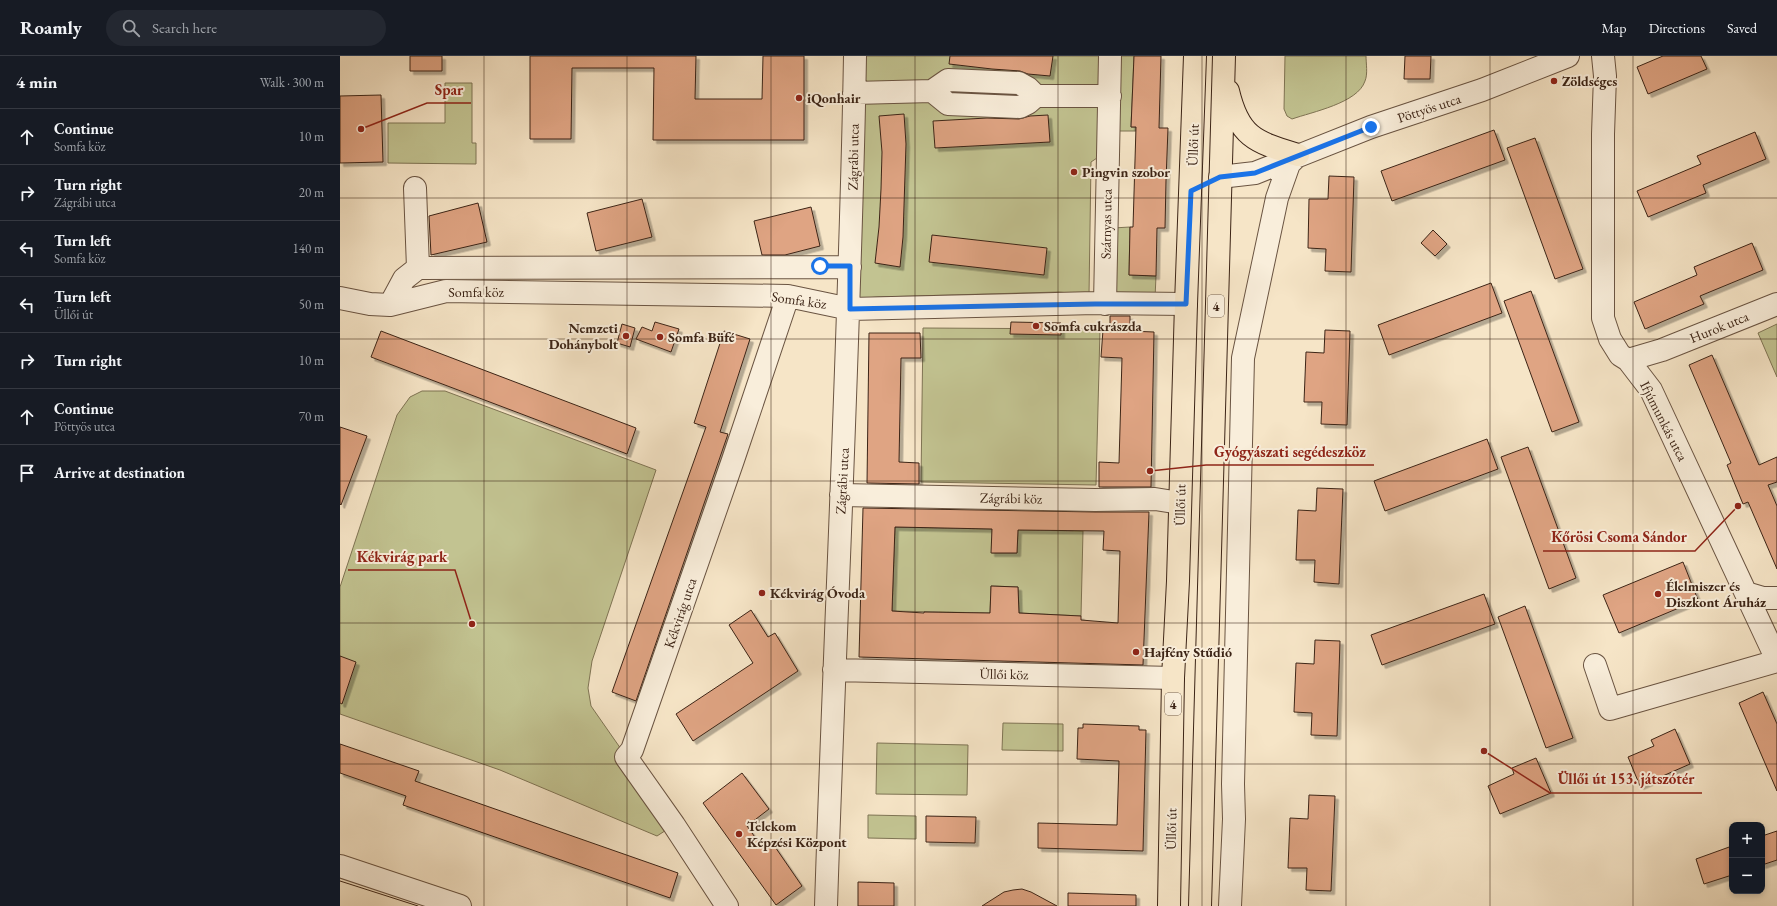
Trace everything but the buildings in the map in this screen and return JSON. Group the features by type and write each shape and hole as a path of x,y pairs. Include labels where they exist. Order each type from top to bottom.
{"main road":[{"name":"Üllői út","path":"1169,906 1173,678 1195,56"},
{"name":"Üllői út","path":"1200,906 1223,64"},
{"path":"1223,64 1230,103 1238,120 1252,137 1264,144 1298,155"},
{"path":"1191,191 1220,177 1205,162 1193,145"}],"street":[{"name":"Zágrábi utca","path":"826,906 834,670 850,309 855,56"},
{"name":"Szárnyas utca","path":"1105,304 1110,56"},
{"name":"Pöttyös utca","path":"1220,177 1255,173 1371,127 1482,90 1568,56"},
{"name":"Ifjúmunkás utca","path":"1595,665 1610,709 1776,652 1746,593 1651,390 1628,360 1620,355 1610,339 1604,318 1603,134 1605,76 1603,56"},
{"path":"854,93 932,92 948,104 1020,107 1028,103 1036,96 1110,96"},
{"path":"1230,906 1234,819 1234,723 1243,358 1276,198 1289,164 1298,155"},
{"path":"390,305 404,280 418,268 415,188"},
{"name":"Somfa köz","path":"418,268 850,266"},
{"name":"Somfa köz","path":"340,298 370,304 390,305 446,291 788,296 850,309 1105,304 1186,304"},
{"name":"Kékvirág utca","path":"728,906 626,757 632,750 733,460 788,296"},
{"name":"Hurok utca","path":"1628,360 1662,350 1777,304"},
{"path":"1651,390 1650,367 1662,350"},
{"name":"Zágrábi köz","path":"841,496 1095,500 1155,498 1180,503"},
{"path":"1746,593 1763,598 1777,598"},
{"name":"Üllői köz","path":"834,670 1173,678"},
{"path":"340,866 460,906"}],"green space":[{"path":"865,56 1101,56 1100,156 1091,162 1089,295 1059,292 878,297 855,299"},
{"path":"1119,56 1134,56 1131,127 1136,127 1136,131 1115,131"},
{"path":"1285,56 1366,56 1366,78 1361,89 1344,101 1322,110 1292,119 1287,116 1284,109"},
{"path":"445,83 472,83 472,143 476,143 476,164 388,163 388,123 445,123"},
{"path":"1130,227 1129,275 1156,276 1155,298 1113,297 1113,228"},
{"path":"1777,324 1777,377 1758,333"},
{"path":"923,328 1100,329 1096,485 921,482"},
{"path":"422,391 445,391 656,470 592,661 588,688 591,706 674,825 657,836 500,770 340,714 340,587 397,415 410,397"},
{"path":"895,527 992,529 992,553 1017,553 1018,530 1083,531 1081,616 1019,613 1018,587 991,586 990,613 892,611"},
{"path":"1003,723 1063,724 1063,751 1002,750"},
{"path":"877,743 968,745 967,795 876,794"},
{"path":"868,815 916,816 916,839 868,838"}],"tram line":[{"path":"340,881 418,906"}],"place":[{"name":"Zöldséges","path":"1554,81"},
{"name":"iQonhair","path":"799,98"},
{"name":"Spar","path":"361,129"},
{"name":"Pingvin szobor","path":"1074,172"},
{"name":"Somfa cukrászda","path":"1036,326"},
{"name":"Nemzeti Dohánybolt","path":"626,336"},
{"name":"Somfa Büfé","path":"660,337"},
{"name":"Gyógyászati segédeszköz","path":"1150,471"},
{"name":"Kőrösi Csoma Sándor","path":"1738,506"},
{"name":"Kékvirág Óvoda","path":"762,593"},
{"name":"Élelmiszer és Diszkont Áruház","path":"1658,594"},
{"name":"Kékvirág park","path":"472,624"},
{"name":"Hajfény Stűdió","path":"1136,652"},
{"name":"Üllői út 153. játszótér","path":"1484,751"},
{"name":"Telekom Képzési Központ","path":"739,834"}],"route":[{"path":"820,266 850,266 850,309 1095,304 1186,304 1191,191 1220,177 1255,173 1371,127"}]}
